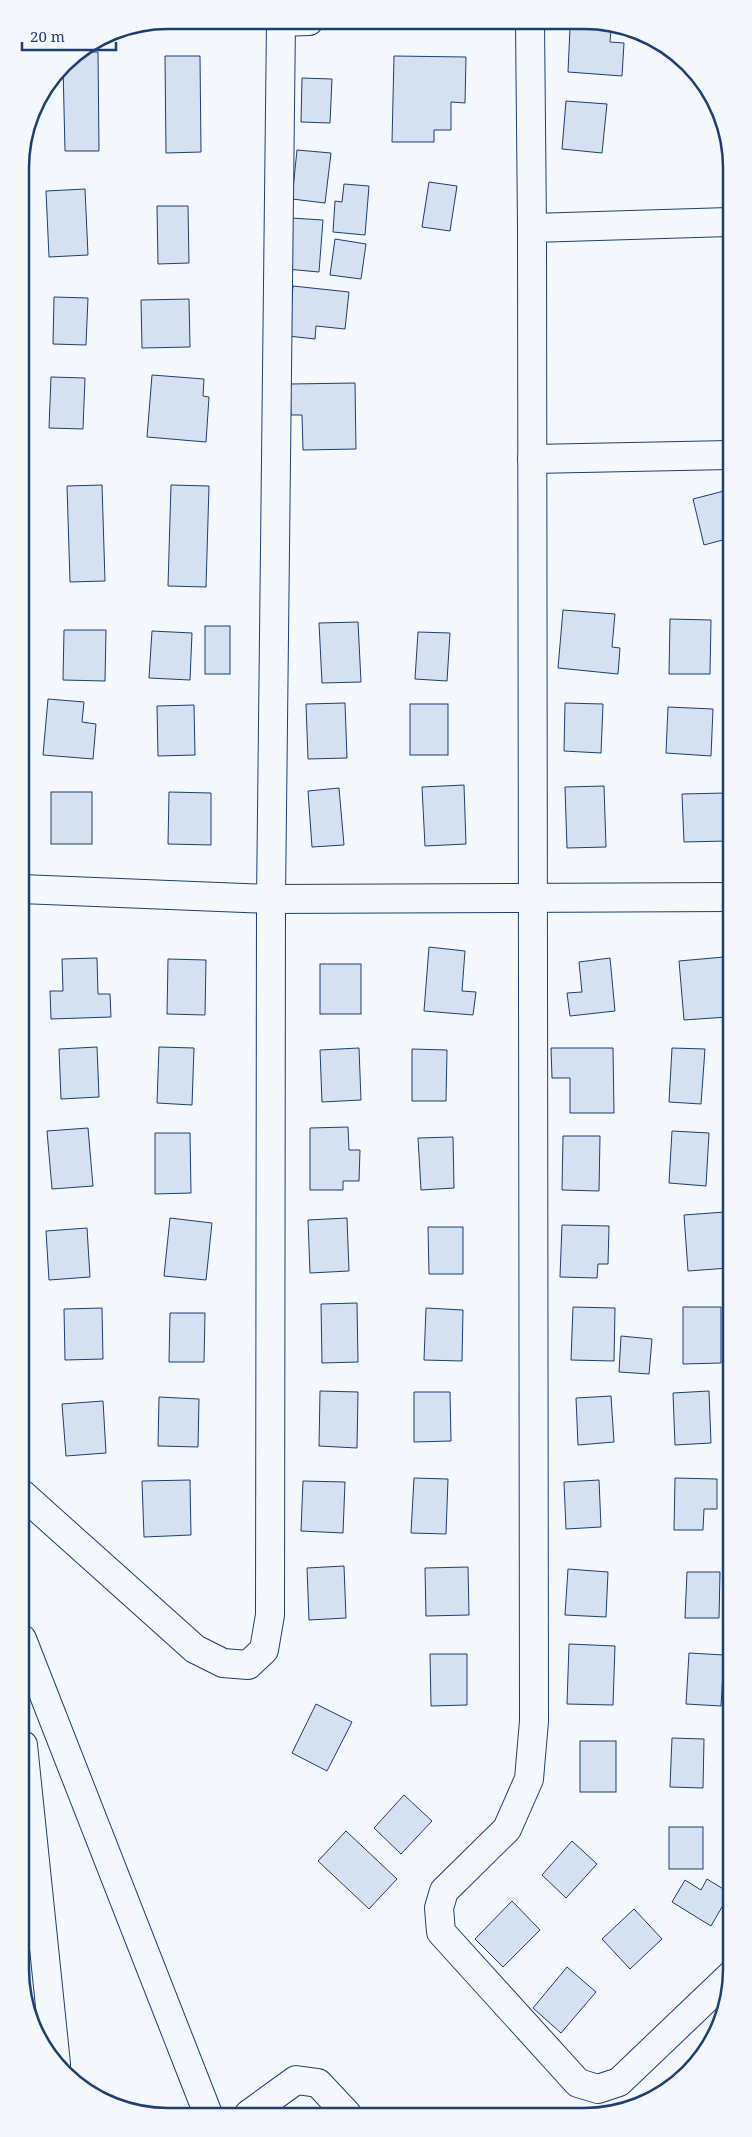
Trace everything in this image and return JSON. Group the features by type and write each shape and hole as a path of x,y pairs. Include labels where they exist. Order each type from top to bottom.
{"street":[{"path":"29,1500 195,1649 223,1663 248,1665 264,1650 270,1605 271,899 281,29"},
{"path":"530,29 534,1721 529,1779 507,1829 444,1891 439,1908 441,1932 578,2083 598,2089 620,2082 722,1983"},
{"path":"532,228 723,222"},
{"path":"532,458 723,455"},
{"path":"29,889 271,899 723,897"},
{"path":"29,1657 206,2108"},
{"path":"29,1865 31,1899 54,2049"},
{"path":"257,2108 296,2080 318,2083 341,2108"}],"building":[{"path":"570,29 611,31 610,42 624,43 622,76 568,72"},
{"path":"90,52 98,52 99,151 65,151 63,76"},
{"path":"165,56 200,56 201,152 166,153"},
{"path":"394,56 466,57 465,103 451,102 451,130 434,130 434,142 392,142"},
{"path":"302,78 332,79 330,123 301,122"},
{"path":"566,101 607,104 602,153 562,149"},
{"path":"297,150 331,153 325,203 292,199"},
{"path":"429,182 457,186 450,231 422,227"},
{"path":"344,184 369,186 365,235 333,232 335,201 342,202"},
{"path":"85,189 88,255 49,257 46,191"},
{"path":"157,206 188,206 189,263 158,264"},
{"path":"291,218 323,220 319,272 286,269"},
{"path":"335,239 366,244 361,279 330,275"},
{"path":"293,286 349,292 345,329 316,326 315,339 288,336"},
{"path":"54,297 88,298 86,345 53,344"},
{"path":"189,299 190,347 142,348 141,300"},
{"path":"152,375 204,379 203,396 209,397 206,442 147,437"},
{"path":"51,377 85,378 83,429 49,428"},
{"path":"355,383 356,449 303,450 302,415 291,415 290,384"},
{"path":"102,485 105,581 70,582 67,486"},
{"path":"171,485 209,486 206,587 168,586"},
{"path":"723,491 723,540 704,545 693,499"},
{"path":"563,610 615,614 612,647 620,648 618,674 558,668"},
{"path":"670,619 711,620 710,674 669,674"},
{"path":"358,622 361,682 322,683 319,623"},
{"path":"205,626 230,626 230,674 205,674"},
{"path":"64,630 106,630 105,681 63,680"},
{"path":"152,631 192,633 190,680 149,678"},
{"path":"418,632 450,633 447,681 415,679"},
{"path":"48,699 84,702 82,722 96,724 93,759 43,755"},
{"path":"345,703 347,758 308,759 306,704"},
{"path":"565,703 603,704 601,753 564,751"},
{"path":"410,704 448,704 448,755 410,755"},
{"path":"194,705 195,755 158,756 157,706"},
{"path":"668,707 713,709 711,756 666,753"},
{"path":"464,785 466,844 425,846 422,787"},
{"path":"604,786 606,847 567,848 565,787"},
{"path":"339,788 344,845 312,847 308,791"},
{"path":"51,792 92,792 92,844 51,844"},
{"path":"169,792 211,793 211,845 168,844"},
{"path":"723,793 723,841 684,842 682,794"},
{"path":"429,947 465,951 462,991 476,992 473,1015 424,1011"},
{"path":"723,957 723,1017 684,1020 679,961"},
{"path":"97,958 98,994 110,994 111,1017 51,1019 50,991 63,991 62,959"},
{"path":"610,958 615,1011 570,1016 567,993 582,992 579,962"},
{"path":"168,959 206,960 205,1015 167,1014"},
{"path":"320,964 361,964 361,1014 320,1014"},
{"path":"97,1047 99,1097 61,1099 59,1049"},
{"path":"159,1047 194,1048 192,1105 157,1103"},
{"path":"359,1048 361,1100 322,1102 320,1050"},
{"path":"551,1048 613,1048 614,1113 570,1113 570,1078 552,1078"},
{"path":"672,1048 705,1049 701,1104 669,1102"},
{"path":"412,1049 447,1050 446,1101 412,1101"},
{"path":"348,1127 349,1150 360,1150 359,1181 343,1181 343,1190 310,1190 310,1128"},
{"path":"88,1128 93,1186 52,1189 47,1131"},
{"path":"672,1131 709,1133 706,1186 669,1183"},
{"path":"155,1133 190,1133 191,1193 155,1194"},
{"path":"563,1136 600,1136 599,1191 562,1190"},
{"path":"453,1137 454,1188 421,1190 418,1138"},
{"path":"723,1212 723,1268 688,1271 684,1215"},
{"path":"170,1218 212,1223 206,1280 164,1276"},
{"path":"347,1218 349,1271 310,1273 308,1220"},
{"path":"562,1225 609,1226 608,1264 598,1264 597,1278 560,1277"},
{"path":"428,1227 463,1227 463,1274 429,1274"},
{"path":"87,1228 90,1277 49,1280 46,1231"},
{"path":"357,1303 358,1362 322,1363 321,1304"},
{"path":"573,1307 615,1308 614,1361 571,1360"},
{"path":"683,1307 721,1307 721,1363 683,1364"},
{"path":"102,1308 103,1359 65,1360 64,1309"},
{"path":"426,1308 463,1310 462,1361 424,1360"},
{"path":"170,1313 205,1313 204,1362 169,1362"},
{"path":"621,1336 652,1339 649,1374 619,1372"},
{"path":"320,1391 358,1392 357,1448 319,1446"},
{"path":"709,1391 711,1443 675,1445 673,1393"},
{"path":"414,1392 450,1392 451,1441 414,1442"},
{"path":"611,1396 614,1442 578,1445 576,1398"},
{"path":"159,1397 199,1399 198,1447 158,1446"},
{"path":"103,1401 106,1453 66,1456 62,1404"},
{"path":"414,1478 448,1479 446,1534 411,1533"},
{"path":"675,1478 717,1479 717,1509 704,1509 703,1530 674,1530"},
{"path":"190,1480 191,1535 144,1537 142,1481"},
{"path":"599,1480 601,1527 566,1529 564,1482"},
{"path":"303,1481 345,1482 343,1533 301,1531"},
{"path":"344,1566 346,1618 309,1620 307,1568"},
{"path":"468,1567 469,1615 426,1616 425,1568"},
{"path":"568,1569 608,1572 606,1617 565,1615"},
{"path":"687,1572 720,1572 719,1618 685,1618"},
{"path":"569,1644 615,1646 613,1705 567,1704"},
{"path":"689,1653 723,1655 721,1706 686,1704"},
{"path":"430,1654 467,1654 467,1705 431,1706"},
{"path":"316,1704 352,1722 327,1771 292,1753"},
{"path":"672,1738 704,1739 703,1788 670,1787"},
{"path":"580,1741 616,1741 616,1792 580,1792"},
{"path":"404,1795 432,1821 401,1854 374,1828"},
{"path":"669,1827 703,1827 703,1869 669,1869"},
{"path":"346,1831 397,1879 369,1909 318,1861"},
{"path":"572,1841 597,1864 566,1898 542,1875"},
{"path":"707,1879 723,1889 723,1905 711,1926 672,1902 685,1880 701,1890"},
{"path":"512,1901 540,1930 503,1967 475,1939"},
{"path":"634,1909 662,1939 630,1969 602,1939"},
{"path":"567,1967 596,1992 561,2033 533,2008"}]}
